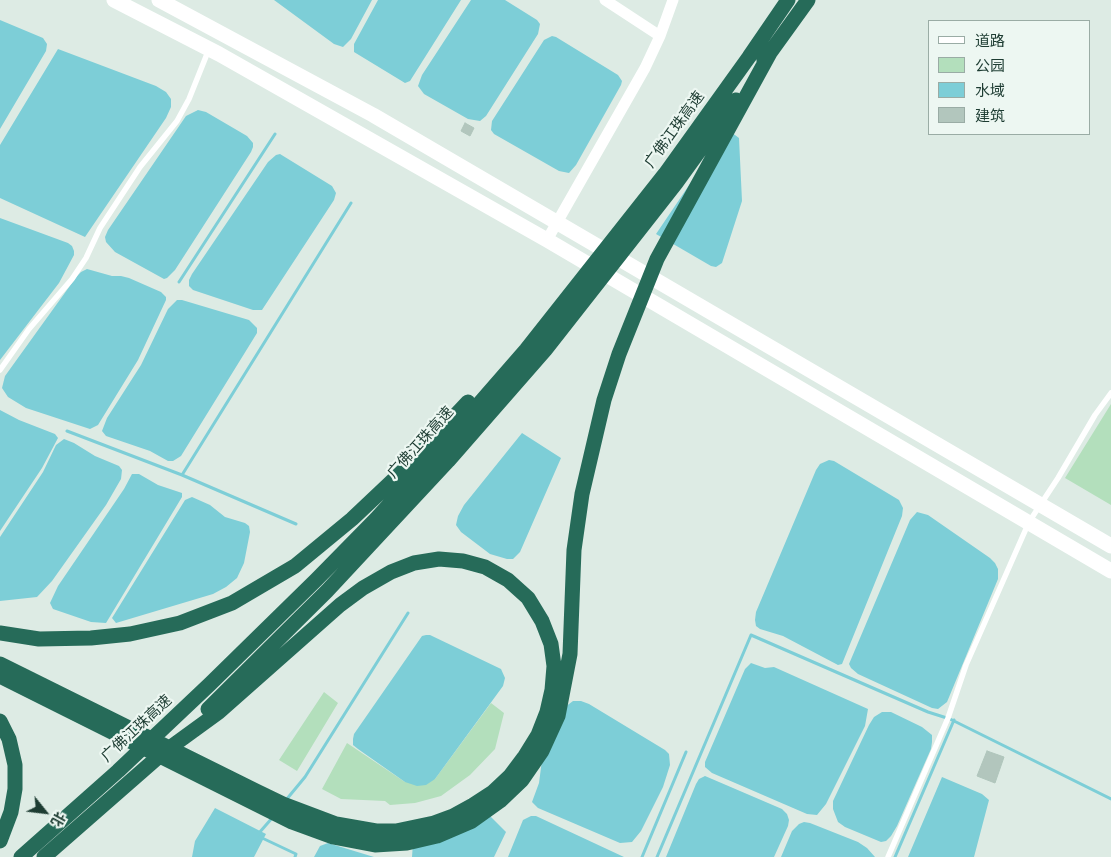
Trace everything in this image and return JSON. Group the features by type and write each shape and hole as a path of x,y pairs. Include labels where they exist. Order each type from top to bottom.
{"highway":[{"name":"广佛江珠高速","path":"21,857 118,771 210,684 376,519 437,452 526,350 621,231 665,174 788,0"},
{"name":"广佛江珠高速","path":"44,857 164,752 327,591 448,461 545,350 676,183 808,0"},
{"path":"0,676 292,822 333,837 374,845 407,843 438,836 472,821 500,802 522,780 542,751 558,716 570,654 574,550 582,494 604,400 619,354 657,259 770,53"},
{"path":"0,633 40,639 91,638 130,634 180,623 232,603 295,566 352,519 406,468 540,324 621,231"},
{"path":"0,664 265,795 336,824 376,831 415,828 453,816 493,792 510,776 538,735 547,712 552,690 554,666 551,644 542,621 528,598 508,580 485,567 464,561 439,559 414,563 391,572 363,588 340,605 219,712 164,752"},
{"path":"0,721 8,739 15,765 15,789 11,812 0,841"}],"main road":[{"path":"114,0 209,49 547,240 1111,571"},
{"path":"159,0 373,115 1111,546"}],"street":[{"path":"605,0 660,36"},
{"path":"547,240 645,68 660,36 672,0"}],"lane":[{"path":"0,370 29,329 72,279 86,258 100,228 140,167 177,121 189,99 209,49"},
{"path":"888,857 948,718 966,665 1029,522 1095,415 1111,393"}],"green space":[{"path":"1111,404 1111,505 1065,478"},
{"path":"324,692 338,703 297,771 279,760"},
{"path":"491,703 504,713 495,749 470,775 441,796 415,803 390,805 385,801 341,799 322,789 347,743 405,782 435,779"}],"water":[{"path":"274,0 372,0 351,39 343,47 334,44"},
{"path":"378,0 461,0 410,81 405,83 354,52 354,44"},
{"path":"471,0 505,0 537,20 540,24 538,34 486,116 480,121 468,119 424,94 418,86 422,75"},
{"path":"0,20 43,38 47,44 46,51 0,129"},
{"path":"552,36 618,75 622,81 576,165 569,173 559,171 494,134 491,130 492,121 544,40"},
{"path":"58,49 156,86 166,92 171,99 171,107 166,118 85,237 0,198 0,145"},
{"path":"198,110 206,112 247,136 253,143 253,147 175,270 164,279 115,252 106,242 105,237 186,116"},
{"path":"727,129 739,138 742,201 722,263 716,267 711,266 656,234"},
{"path":"280,154 332,186 336,193 334,200 262,310 253,310 193,290 189,286 192,274 268,162"},
{"path":"0,218 68,243 72,246 74,255 59,283 0,360"},
{"path":"87,269 112,276 129,278 161,292 166,297 138,360 98,425 90,429 26,408 8,397 2,388 5,376 77,276"},
{"path":"177,300 249,320 257,328 257,333 181,456 173,461 168,461 150,451 106,436 102,431 107,418 141,365 168,309"},
{"path":"0,410 19,420 55,434 58,438 42,468 0,531"},
{"path":"522,433 561,458 520,552 513,559 507,559 490,554 461,532 456,525 464,505"},
{"path":"64,439 95,456 119,466 122,470 121,479 106,505 52,581 37,597 0,601 0,537 43,472 56,445"},
{"path":"829,460 834,461 899,500 903,508 902,516 842,664 838,665 783,636 760,629 756,626 755,620 756,612 816,470 820,464"},
{"path":"132,474 139,474 158,485 182,493 182,497 106,623 91,622 53,609 50,603 58,586 124,489"},
{"path":"192,497 210,505 225,517 249,526 250,532 244,563 237,578 213,594 116,623 112,618 185,500"},
{"path":"917,512 928,515 990,558 998,569 998,579 947,702 938,709 858,674 849,664 910,520"},
{"path":"430,635 501,669 505,678 503,686 435,779 426,785 417,786 405,782 358,749 353,745 353,739 354,734 422,636"},
{"path":"751,663 765,668 774,667 868,709 865,726 826,804 817,815 807,814 712,773 705,767 705,762 745,669"},
{"path":"573,701 589,704 669,754 670,765 663,787 641,831 632,842 620,843 538,808 532,802 539,783 542,760 565,707"},
{"path":"882,712 891,712 922,727 932,735 932,742 931,749 897,826 886,841 881,842 845,827 838,822 833,809 833,801 869,725 874,717"},
{"path":"705,776 782,809 787,814 788,826 774,857 666,857 696,784 699,779"},
{"path":"942,777 982,794 989,800 974,857 908,857"},
{"path":"215,808 266,834 254,857 192,857 195,841"},
{"path":"483,809 506,832 494,857 412,857 413,843"},
{"path":"536,816 624,857 508,857 523,820"},
{"path":"804,822 858,842 875,857 781,857 792,831"},
{"path":"328,843 374,857 314,857 320,846"}],"building":[{"path":"465,123 474,128 470,136 461,131"},
{"path":"987,751 1004,757 995,783 977,776"}],"waterway":[{"path":"179,282 275,134"},
{"path":"182,475 351,203"},
{"path":"67,431 182,475 296,524"},
{"path":"286,800 305,777 408,613"},
{"path":"657,857 751,635 928,712 950,719 1111,799"},
{"path":"895,857 954,720"},
{"path":"642,857 686,752"},
{"path":"259,833 273,817"},
{"path":"260,837 296,854 295,857"}]}
